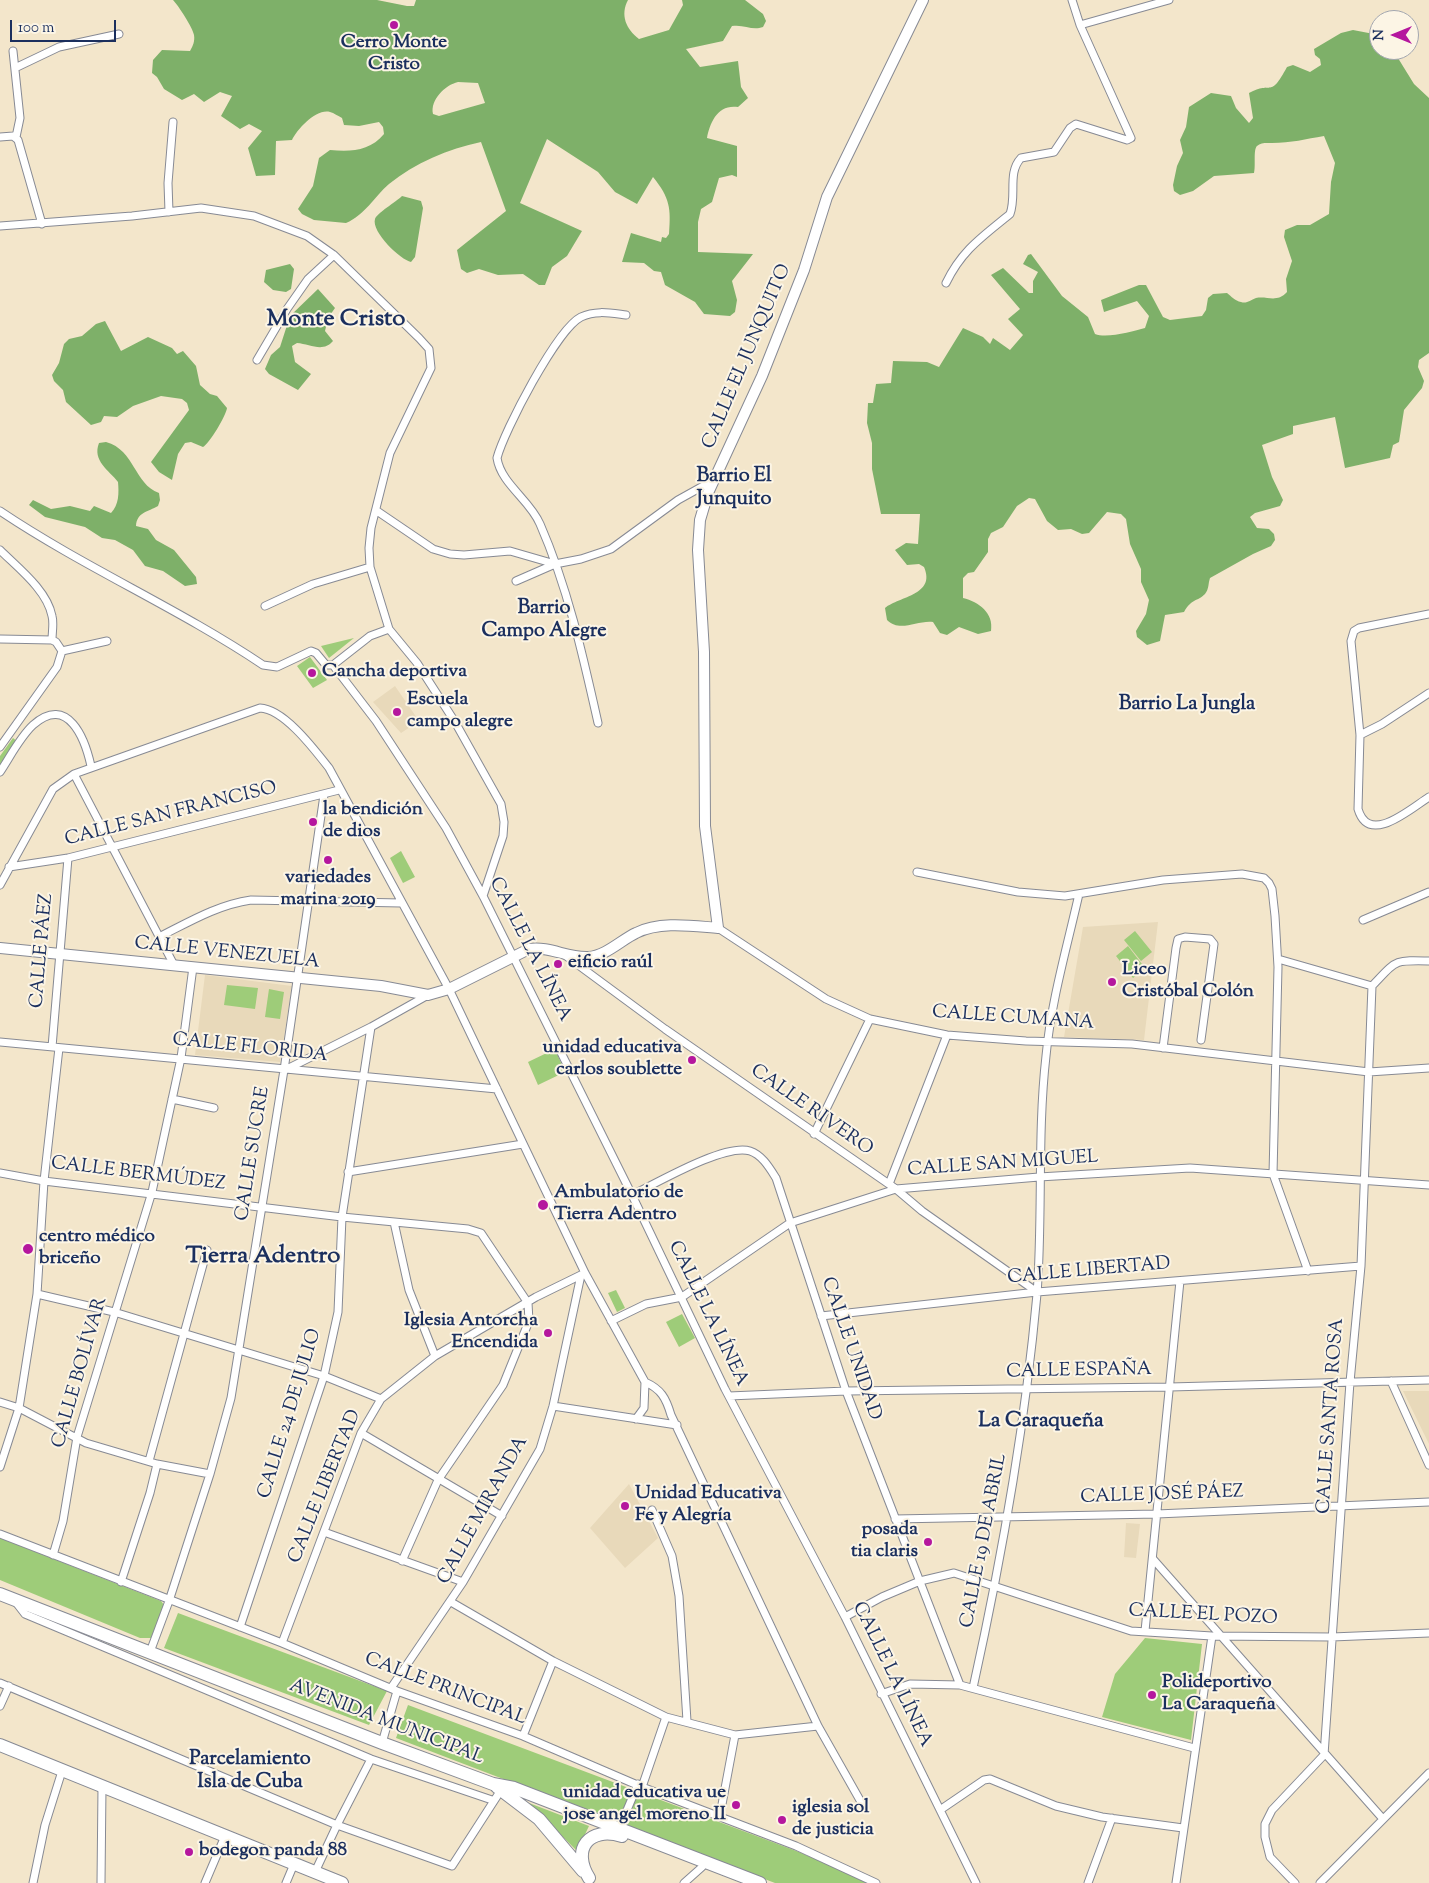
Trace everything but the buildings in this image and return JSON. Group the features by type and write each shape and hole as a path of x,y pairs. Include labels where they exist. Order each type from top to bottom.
{"highway":[{"name":"AVENIDA MUNICIPAL","path":"0,1594 382,1743 496,1792 514,1788 760,1883"},
{"path":"0,1745 340,1883"},
{"path":"496,1792 521,1804 539,1820 590,1880"},
{"path":"590,1880 582,1867 581,1854 590,1838 606,1833 627,1837 743,1883"}],"street":[{"path":"946,283 955,263 965,251 1010,214 1013,206 1014,170 1021,158 1054,152 1070,128 1076,124 1126,140 1132,138 1080,25 1072,0"},
{"path":"1080,25 1169,0"},
{"name":"CALLE EL JUNQUITO","path":"718,928 705,826 704,652 698,550 700,520 715,479 762,376 804,270 827,197 920,1"},
{"path":"16,68 59,47 119,34"},
{"path":"13,51 20,118 16,137 42,224"},
{"path":"169,212 169,176 173,122"},
{"path":"0,137 16,137"},
{"path":"0,226 42,224 201,208 254,216 307,236 334,255 428,349 432,358 431,368 390,453 377,511 371,528 370,566 390,629 417,663 456,722 501,804 504,822 503,836 483,896"},
{"path":"257,360 286,309 308,279 334,255"},
{"path":"598,723 578,637 540,523 525,499 499,468 498,454 534,378 563,335 580,318 600,312 626,315"},
{"path":"516,581 555,564 611,549 678,500 715,479"},
{"name":"CALLE LA LÍNEA","path":"0,511 73,556 179,613 263,665 277,667 311,651 316,653 326,665 333,665 376,721 441,820 515,957 729,1396 845,1616 881,1694 976,1883"},
{"path":"377,511 434,548 450,554 464,555 510,551 555,564"},
{"path":"0,550 37,588 47,603 53,621 52,640 62,651"},
{"path":"265,606 313,584 370,566"},
{"path":"1429,614 1359,628 1354,631 1351,640 1360,735 1358,809 1364,823 1370,826 1379,826 1389,822 1429,797"},
{"path":"333,665 370,636 390,629"},
{"path":"0,639 52,640"},
{"path":"62,651 107,641"},
{"path":"0,747 57,667 62,651"},
{"path":"1360,735 1382,724 1429,693"},
{"path":"0,884 54,789 74,774 90,766 260,708 270,708 315,749 329,768 339,790 449,989 583,1274 645,1382 644,1408 636,1419"},
{"path":"0,772 32,726 41,719 54,715 64,716 75,725 83,737 90,766"},
{"path":"74,774 174,965"},
{"name":"CALLE SAN FRANCISO","path":"9,867 68,858 339,790"},
{"name":"CALLE SUCRE","path":"150,1652 169,1601 210,1474 231,1398 310,902 324,795"},
{"name":"CALLE PÁEZ","path":"0,1467 19,1408 37,1294 55,1047 58,955 68,858"},
{"path":"917,872 1018,892 1065,896 1163,880 1242,874 1264,878 1272,889 1278,959 1278,1062 1273,1174 1308,1271"},
{"path":"1363,920 1429,892"},
{"name":"CALLE 19 DE ABRIL","path":"973,1688 995,1587 1018,1459 1037,1292 1039,1177 1046,1054 1079,894"},
{"path":"159,937 232,903 251,900 401,903"},
{"path":"566,955 597,955 636,933 654,926 718,928"},
{"name":"CALLE CUMANA","path":"718,928 826,999 870,1019 947,1035 1049,1042 1132,1044 1369,1072 1429,1068"},
{"path":"1163,1048 1176,948 1178,939 1183,937 1210,939 1214,944 1200,1040"},
{"name":"CALLE VENEZUELA","path":"0,948 381,986 428,995 449,989 529,950 542,947 566,955"},
{"name":"CALLE RIVERO","path":"566,955 666,1029 814,1134 889,1184 922,1211 1037,1292"},
{"path":"1278,959 1372,986 1392,965 1400,960 1429,961"},
{"name":"CALLE BOLÍVAR","path":"54,1555 63,1521 77,1437 152,1192 181,1058 193,967"},
{"name":"CALLE SANTA ROSA","path":"1324,1755 1350,1382 1361,1266 1366,1180 1372,986"},
{"path":"284,1070 371,1027 428,995"},
{"path":"814,1134 870,1019"},
{"name":"CALLE 24 DE JULIO","path":"240,1627 324,1376 338,1312 342,1217 371,1027"},
{"path":"889,1184 947,1035"},
{"name":"CALLE FLORIDA","path":"0,1042 497,1089"},
{"path":"172,1098 214,1108"},
{"path":"348,1172 522,1144"},
{"name":"CALLE UNIDAD","path":"632,1195 717,1154 737,1149 750,1151 763,1159 776,1178 846,1391 960,1685"},
{"name":"CALLE SAN MIGUEL","path":"611,1321 646,1304 682,1297 790,1223 896,1189 1039,1177 1190,1168 1429,1185"},
{"name":"CALLE BERMÚDEZ","path":"0,1173 44,1181 262,1205 342,1217 468,1229 481,1233 528,1303"},
{"path":"394,1222 409,1290 435,1356"},
{"path":"149,1462 207,1250"},
{"name":"CALLE LIBERTAD","path":"821,1316 1037,1292 1361,1266"},
{"name":"CALLE LIBERTAD","path":"282,1644 361,1433 381,1399 435,1356 583,1274"},
{"name":"CALLE MIRANDA","path":"382,1743 394,1690 464,1582 540,1449 553,1406 583,1274"},
{"path":"1145,1631 1180,1281"},
{"path":"37,1294 114,1312 185,1336 324,1376 381,1399"},
{"path":"402,1561 438,1480 502,1385 525,1333 528,1321 528,1303"},
{"name":"CALLE ESPAÑA","path":"729,1396 846,1391 1170,1387 1429,1380"},
{"path":"1391,1381 1429,1465"},
{"path":"645,1382 656,1387 666,1399 818,1726 861,1802"},
{"path":"0,1402 19,1408 86,1443 149,1462 210,1474"},
{"path":"553,1406 677,1425"},
{"path":"361,1433 502,1516"},
{"path":"121,1582 148,1501 157,1464"},
{"name":"CALLE JOSÉ PÁEZ","path":"895,1519 1157,1514 1429,1502"},
{"path":"652,1510 672,1556 679,1596 687,1721"},
{"path":"324,1532 464,1582"},
{"name":"CALLE PRINCIPAL","path":"0,1534 240,1627 394,1690 523,1736 640,1786 720,1815 796,1846 876,1883"},
{"path":"1153,1559 1222,1635 1324,1755 1383,1819"},
{"name":"CALLE EL POZO","path":"845,1616 882,1597 920,1581 954,1573 1124,1630 1212,1636 1332,1637 1429,1633"},
{"path":"0,1682 337,1825 452,1866 496,1792 371,1759 25,1614 13,1600"},
{"path":"451,1602 553,1660 666,1717 735,1735 818,1726"},
{"path":"1176,1883 1194,1748 1212,1636"},
{"path":"523,1736 553,1660"},
{"path":"881,1694 910,1684 960,1685 1194,1748"},
{"path":"0,1706 9,1686"},
{"path":"620,1829 640,1786 666,1717"},
{"path":"720,1815 735,1735"},
{"path":"1295,1883 1270,1857 1265,1837 1265,1824 1272,1810 1324,1755"},
{"path":"315,1872 371,1759"},
{"path":"33,1883 42,1833 62,1771"},
{"path":"1320,1883 1429,1773"},
{"path":"940,1810 984,1780 990,1779 1056,1806 1112,1818 1183,1828"},
{"path":"101,1883 102,1787"},
{"path":"1088,1883 1112,1818"},
{"path":"205,1883 225,1836"},
{"path":"286,1883 294,1864"},
{"path":"684,1883 702,1867"}],"shaded area":[{"name":"Escuela campo alegre","path":"395,686 419,721 401,733 373,702"},
{"name":"Liceo Cristóbal Colón","path":"1158,922 1144,1040 1064,1037 1083,927"},
{"path":"205,975 292,986 280,1062 195,1055"},
{"path":"1403,1391 1429,1391 1429,1444"},
{"name":"Unidad Educativa Fe y Alegría","path":"629,1484 658,1538 625,1568 590,1528"},
{"path":"1126,1523 1140,1524 1136,1558 1124,1557"}],"green space":[{"path":"173,0 377,0 414,6 416,0 628,0 625,11 626,21 631,31 639,39 669,30 683,5 682,0 745,0 763,14 766,21 763,27 732,26 723,41 686,49 700,67 738,61 741,87 748,98 738,107 725,108 720,111 710,126 707,138 737,146 737,177 732,175 719,178 712,202 701,209 698,222 698,252 753,254 732,281 737,300 735,312 730,316 704,314 695,302 665,285 661,272 654,271 644,263 622,262 631,233 661,242 662,237 666,238 669,234 670,217 668,204 663,191 653,177 637,204 615,192 598,172 547,139 520,203 582,231 567,256 552,267 545,285 539,285 523,274 498,275 479,269 467,273 461,269 457,250 506,211 481,142 444,153 421,163 399,176 364,211 346,223 314,220 302,214 298,209 313,186 319,158 330,150 353,150 373,144 384,134 383,127 379,122 359,126 344,125 342,118 333,113 319,113 298,130 292,140 276,141 275,175 256,176 248,148 262,131 249,124 240,129 221,116 232,96 220,92 204,102 194,94 182,100 164,89 157,77 152,73 153,60 162,50 190,51 194,43 193,32","holes":["458,82 478,83 485,103 439,116 433,114 436,99 448,86"]},
{"path":"1353,30 1369,33 1369,60 1399,60 1414,84 1429,98 1429,353 1419,360 1418,367 1424,381 1422,388 1404,410 1399,442 1393,445 1390,458 1345,468 1335,417 1293,426 1293,434 1262,445 1272,477 1283,500 1280,506 1255,513 1250,517 1257,528 1269,529 1274,534 1275,540 1271,546 1210,578 1205,594 1192,602 1184,612 1165,615 1160,641 1147,645 1137,637 1136,631 1146,614 1149,600 1141,582 1141,569 1130,544 1126,519 1121,514 1107,512 1089,533 1082,534 1071,529 1058,530 1047,521 1035,499 1029,498 1017,506 1003,527 991,533 988,539 988,552 974,572 968,573 963,578 963,598 975,602 984,609 990,619 991,631 978,634 959,627 947,635 940,633 933,622 903,626 892,624 887,620 885,608 915,594 925,584 926,576 924,567 919,564 907,565 895,550 906,543 918,544 920,514 881,514 872,469 872,443 867,423 868,403 873,403 876,384 891,383 893,361 927,362 939,367 963,328 983,337 990,344 993,338 1010,350 1023,335 1008,319 1020,309 991,275 1003,268 1029,293 1033,293 1033,281 1038,272 1023,264 1028,255 1031,254 1062,296 1088,317 1095,334 1106,336 1145,328 1149,316 1137,301 1104,312 1101,300 1139,285 1146,285 1163,317 1170,320 1202,316 1206,310 1208,298 1213,294 1227,293 1235,300 1243,302 1256,298 1276,298 1283,295 1287,292 1286,279 1292,261 1284,237 1285,230 1297,225 1310,225 1329,214 1331,182 1335,163 1324,136 1292,142 1260,144 1255,151 1254,173 1214,176 1193,191 1180,195 1174,191 1173,185 1177,166 1183,153 1180,140 1186,127 1189,107 1211,93 1231,96 1236,108 1249,123 1253,118 1249,93 1273,86 1287,67 1293,65 1310,72 1321,65 1314,49 1341,33"},
{"path":"402,196 421,201 423,208 415,257 411,262 388,245 375,224 376,217"},
{"path":"290,264 294,269 291,289 286,292 273,290 264,282 266,270"},
{"path":"318,289 335,308 328,318 325,331 333,341 325,347 297,343 292,346 295,362 311,374 298,390 269,374 265,369 271,355 280,347 290,316"},
{"path":"105,321 121,351 148,337 172,348 177,354 183,351 196,366 200,385 210,394 217,396 227,408 221,423 206,445 203,447 191,442 185,443 178,454 172,480 159,472 151,462 189,410 187,403 182,399 161,396 133,406 117,417 104,416 101,422 91,425 66,402 63,390 54,381 52,375 59,363 64,344 69,339 82,336 96,324"},
{"path":"106,442 116,446 123,452 144,482 151,489 159,493 160,500 158,506 141,515 136,526 148,529 156,540 174,550 196,577 197,584 185,586 163,571 145,566 133,550 115,540 102,538 85,527 45,517 29,505 33,500 51,509 70,506 90,511 94,506 111,513 117,503 118,482 102,465 97,449 99,443"},
{"path":"354,638 329,658 321,646"},
{"name":"Cancha deportiva","path":"310,657 327,680 313,688 297,666"},
{"path":"13,738 18,742 0,766 0,756"},
{"path":"401,851 415,877 403,883 390,858"},
{"path":"1135,931 1152,952 1141,961 1124,940"},
{"path":"1128,946 1145,968 1133,978 1116,956"},
{"path":"227,985 258,988 255,1009 224,1005"},
{"path":"269,989 284,992 280,1019 265,1017"},
{"path":"555,1049 565,1072 538,1085 528,1062"},
{"path":"616,1290 625,1308 617,1312 608,1293"},
{"path":"682,1314 695,1338 679,1347 666,1322"},
{"path":"0,1538 161,1601 164,1605 151,1638 140,1638 0,1580"},
{"path":"178,1613 387,1691 369,1725 164,1648"},
{"name":"Polideportivo La Caraqueña","path":"1145,1638 1202,1644 1191,1740 1102,1717 1115,1674"},
{"path":"408,1705 799,1852 869,1883 775,1883 396,1738"},
{"path":"529,1803 589,1826 577,1851"}],"place":[{"name":"Cerro Monte Cristo","path":"394,25"},
{"name":"Cancha deportiva","path":"312,673"},
{"name":"Escuela campo alegre","path":"397,712"},
{"name":"la bendición de dios","path":"313,822"},
{"name":"variedades marina 2019","path":"328,860"},
{"name":"eificio raúl","path":"558,964"},
{"name":"Liceo Cristóbal Colón","path":"1112,982"},
{"name":"unidad educativa carlos soublette","path":"692,1060"},
{"name":"Ambulatorio de Tierra Adentro","path":"543,1205"},
{"name":"centro médico briceño","path":"28,1249"},
{"name":"Iglesia Antorcha Encendida","path":"548,1333"},
{"name":"Unidad Educativa Fe y Alegría","path":"625,1506"},
{"name":"posada tia claris","path":"928,1542"},
{"name":"Polideportivo La Caraqueña","path":"1152,1695"},
{"name":"unidad educativa ue jose angel moreno II","path":"736,1805"},
{"name":"iglesia sol de justicia","path":"782,1820"},
{"name":"bodegon panda 88","path":"189,1852"}],"district":[{"name":"Monte Cristo","path":"336,321"},
{"name":"Barrio El Junquito","path":"734,490"},
{"name":"Barrio Campo Alegre","path":"544,622"},
{"name":"Barrio La Jungla","path":"1187,706"},
{"name":"Tierra Adentro","path":"263,1258"},
{"name":"La Caraqueña","path":"1041,1422"},
{"name":"Parcelamiento Isla de Cuba","path":"250,1772"}]}
